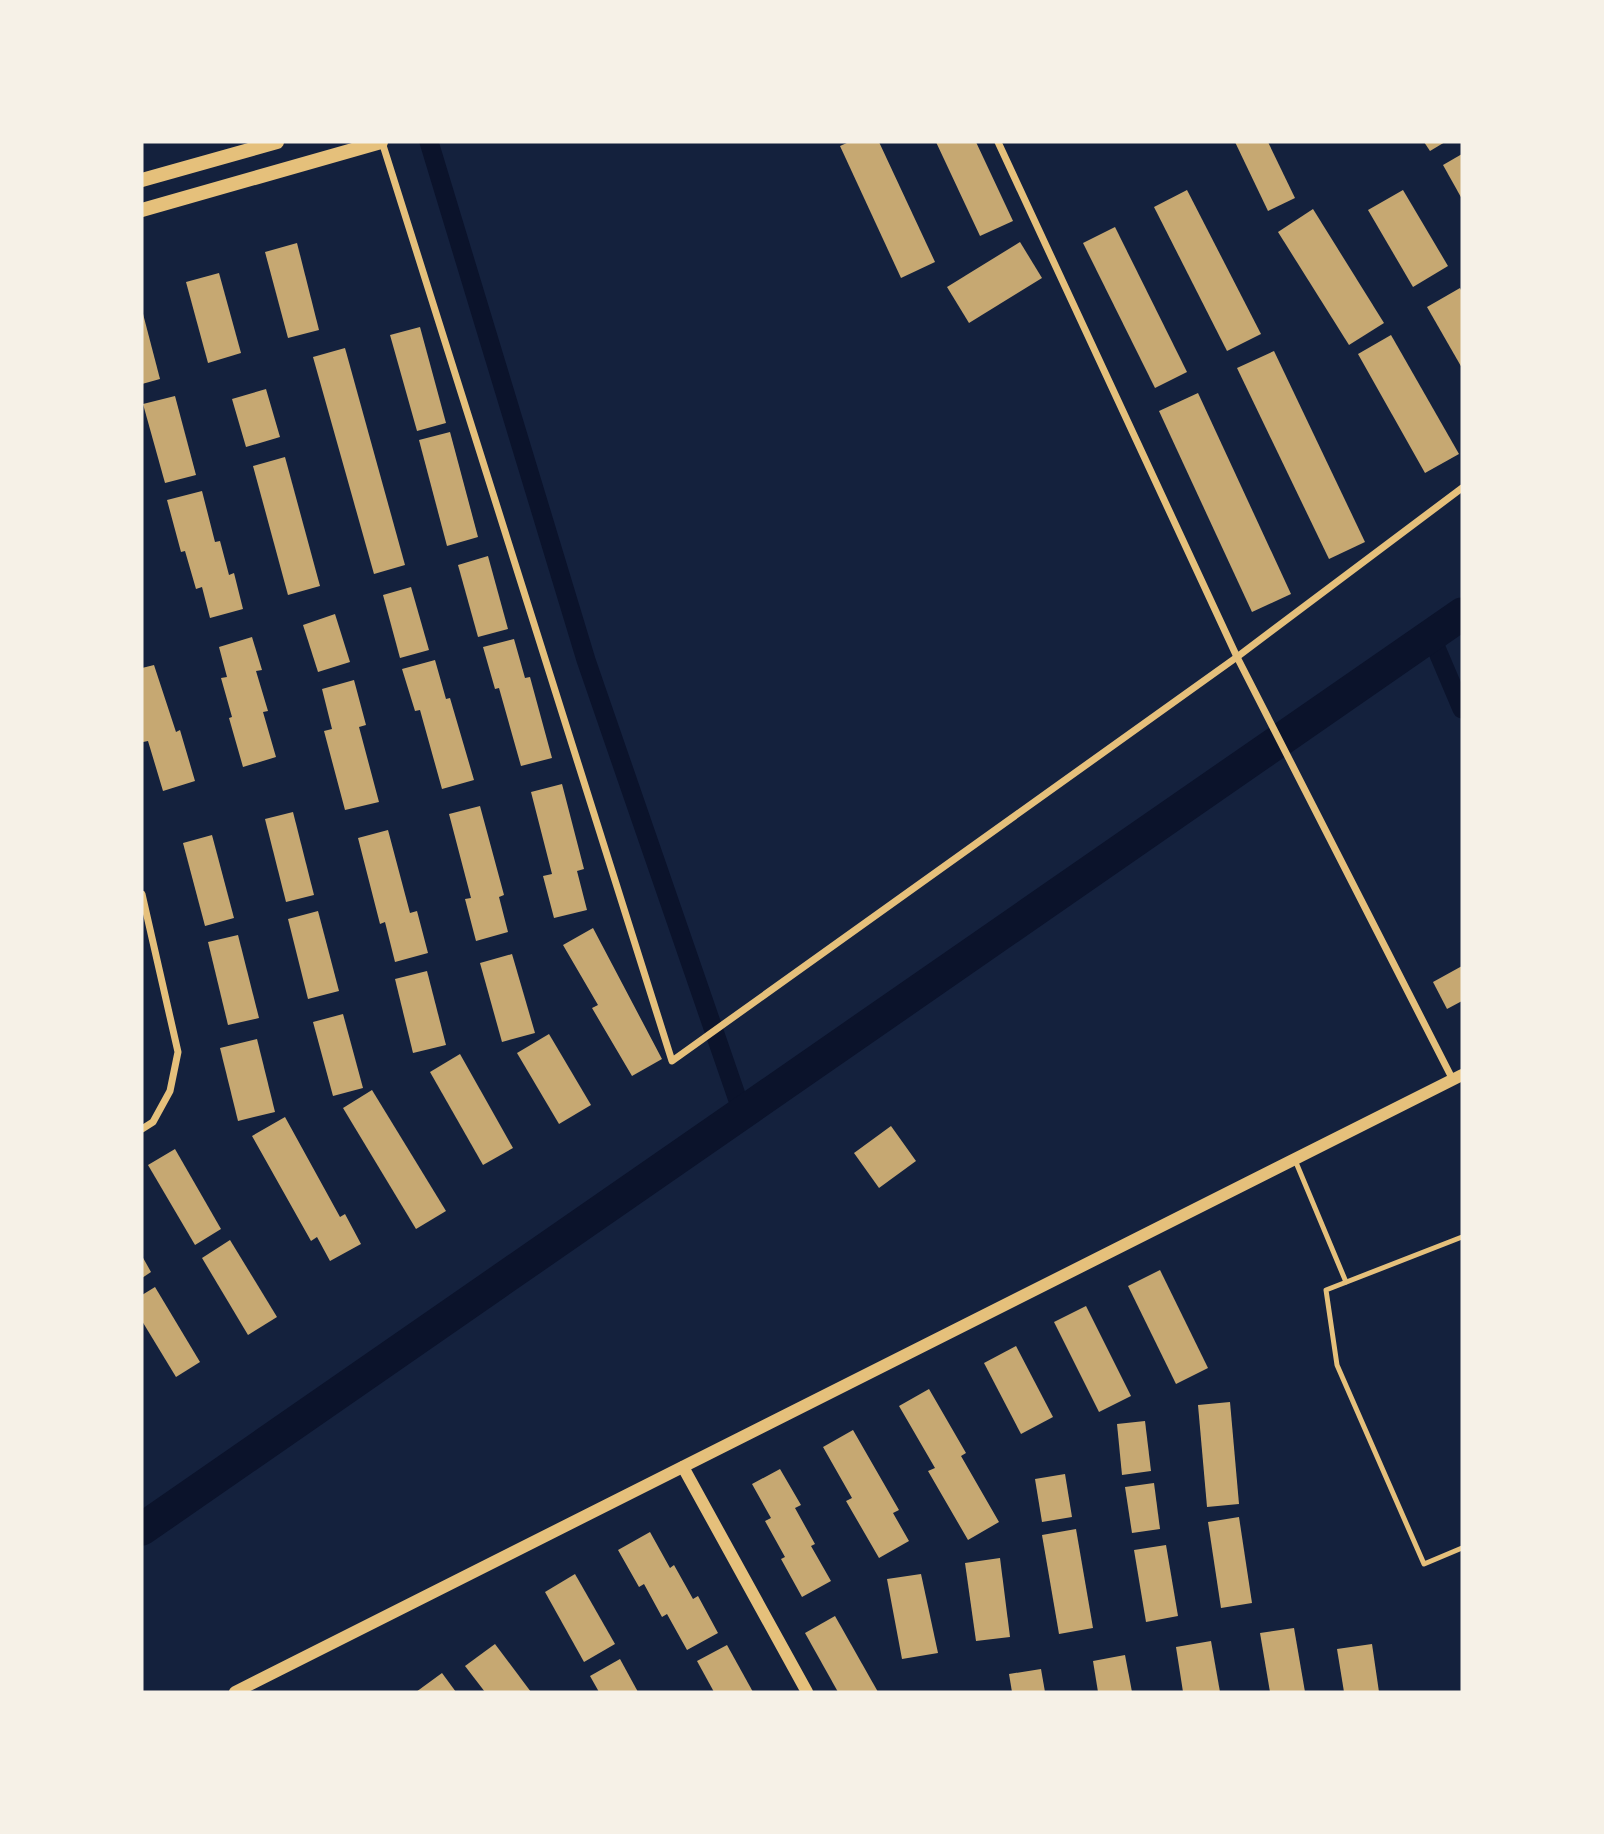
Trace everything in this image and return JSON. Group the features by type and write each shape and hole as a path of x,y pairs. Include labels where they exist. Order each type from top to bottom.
{"main road":[{"path":"142,180 277,142"},
{"path":"142,210 382,142"}],"street":[{"path":"382,142 672,1061 1237,657 1462,488"},
{"path":"235,1692 1458,1078 1332,844 1255,687 1237,657 998,142"},
{"path":"142,894 178,1052 170,1091 153,1122 142,1129"},
{"path":"683,1467 807,1692"}],"lane":[{"path":"1295,1160 1346,1282"},
{"path":"1462,1237 1326,1290 1337,1365 1424,1564 1462,1548"}],"building":[{"path":"849,142 879,142 935,262 901,278 840,146"},
{"path":"936,142 976,142 1013,221 980,236"},
{"path":"1235,142 1268,142 1295,198 1268,211"},
{"path":"1424,142 1445,142 1430,151"},
{"path":"1462,154 1462,199 1443,165"},
{"path":"1187,190 1261,334 1227,351 1154,207"},
{"path":"1403,190 1448,266 1413,287 1368,210"},
{"path":"1313,209 1384,323 1349,345 1278,232"},
{"path":"1115,227 1187,372 1155,388 1083,243"},
{"path":"1020,242 1042,278 969,323 947,287"},
{"path":"297,243 319,330 288,338 265,252"},
{"path":"219,273 241,353 208,363 186,282"},
{"path":"1460,288 1462,292 1462,368 1427,307"},
{"path":"142,310 160,379 142,384"},
{"path":"420,327 446,423 417,431 390,335"},
{"path":"1391,335 1459,454 1425,473 1358,354"},
{"path":"345,348 405,565 374,574 313,357"},
{"path":"1274,351 1365,542 1329,559 1237,368"},
{"path":"266,389 280,437 246,447 232,399"},
{"path":"1198,393 1291,594 1252,612 1159,411"},
{"path":"175,396 196,475 165,483 143,404"},
{"path":"450,432 478,537 447,546 419,440"},
{"path":"285,457 320,586 288,595 253,466"},
{"path":"202,491 215,542 220,541 229,575 234,573 243,609 210,618 202,587 196,589 185,551 181,552 167,500"},
{"path":"488,556 508,629 478,637 458,565"},
{"path":"411,587 429,650 400,658 383,595"},
{"path":"335,614 350,662 318,672 303,625"},
{"path":"252,637 262,670 256,671 268,711 263,712 276,757 243,767 221,678 227,677 219,647"},
{"path":"514,639 525,678 530,677 552,758 521,766 499,688 495,689 483,647"},
{"path":"435,660 446,699 450,698 474,780 442,789 420,710 415,711 402,669"},
{"path":"154,665 176,732 180,730 195,781 163,791 148,741 143,742 142,739 142,668"},
{"path":"354,680 366,725 359,727 379,802 345,810 324,731 332,729 322,689"},
{"path":"562,784 584,869 577,871 587,910 554,918 543,876 552,874 531,792"},
{"path":"480,806 504,895 499,897 508,932 476,941 465,899 471,898 449,814"},
{"path":"293,812 314,895 286,902 265,819"},
{"path":"388,830 410,913 417,911 428,953 395,962 385,922 380,924 358,838"},
{"path":"212,835 234,918 205,926 183,843"},
{"path":"318,911 339,991 308,999 288,919"},
{"path":"593,928 662,1059 632,1076 592,1008 598,1005 563,945"},
{"path":"238,935 259,1018 228,1025 208,942"},
{"path":"512,954 535,1033 502,1042 480,963"},
{"path":"1462,966 1462,1001 1447,1009 1433,982"},
{"path":"427,971 446,1045 413,1053 395,979"},
{"path":"343,1014 363,1088 333,1096 313,1022"},
{"path":"549,1034 591,1105 559,1124 517,1053"},
{"path":"257,1039 275,1112 238,1121 220,1048"},
{"path":"460,1054 513,1148 483,1165 430,1072"},
{"path":"372,1090 446,1211 416,1229 343,1108"},
{"path":"285,1117 340,1217 345,1214 361,1244 330,1261 317,1237 311,1241 252,1136"},
{"path":"891,1126 916,1161 879,1188 854,1153"},
{"path":"175,1149 221,1229 195,1245 148,1165"},
{"path":"230,1240 277,1317 248,1335 202,1258"},
{"path":"142,1256 151,1272 142,1278"},
{"path":"1160,1270 1208,1368 1176,1384 1128,1286"},
{"path":"155,1287 200,1362 176,1377 142,1321 142,1295"},
{"path":"1086,1306 1131,1396 1099,1412 1054,1322"},
{"path":"1016,1346 1053,1417 1021,1434 984,1363"},
{"path":"929,1389 966,1453 961,1456 999,1522 968,1540 928,1471 935,1468 899,1406"},
{"path":"1230,1402 1239,1504 1207,1507 1198,1405"},
{"path":"1145,1421 1151,1471 1122,1475 1117,1424"},
{"path":"853,1430 899,1510 893,1513 909,1541 879,1558 846,1501 852,1498 823,1447"},
{"path":"780,1469 801,1505 795,1508 815,1544 811,1546 831,1581 802,1597 781,1559 785,1557 765,1521 771,1518 752,1484"},
{"path":"1065,1474 1072,1517 1042,1522 1035,1479"},
{"path":"1154,1483 1160,1529 1132,1533 1125,1487"},
{"path":"1239,1517 1252,1603 1221,1608 1208,1522"},
{"path":"1076,1529 1093,1628 1059,1634 1042,1535"},
{"path":"650,1532 670,1568 674,1565 693,1599 698,1596 718,1633 687,1650 667,1614 662,1617 644,1584 639,1587 618,1550"},
{"path":"1166,1545 1178,1616 1146,1622 1134,1550"},
{"path":"1000,1558 1010,1637 976,1641 965,1563"},
{"path":"575,1574 615,1644 584,1662 545,1592"},
{"path":"921,1574 938,1653 902,1659 887,1579"},
{"path":"835,1616 878,1692 838,1692 805,1633"},
{"path":"1294,1628 1305,1692 1270,1692 1260,1633"},
{"path":"1211,1641 1220,1692 1183,1692 1176,1647"},
{"path":"495,1644 531,1692 485,1692 465,1666"},
{"path":"1372,1644 1379,1692 1344,1692 1337,1649"},
{"path":"727,1645 753,1692 714,1692 697,1661"},
{"path":"1125,1655 1132,1692 1098,1692 1093,1661"},
{"path":"620,1659 638,1692 599,1692 590,1676"},
{"path":"1041,1669 1045,1692 1012,1692 1009,1674"},
{"path":"442,1673 456,1692 416,1692"}],"waterway":[{"path":"429,142 586,660 742,1112"},
{"path":"142,1529 1462,614"},
{"path":"1431,636 1462,709"}]}
